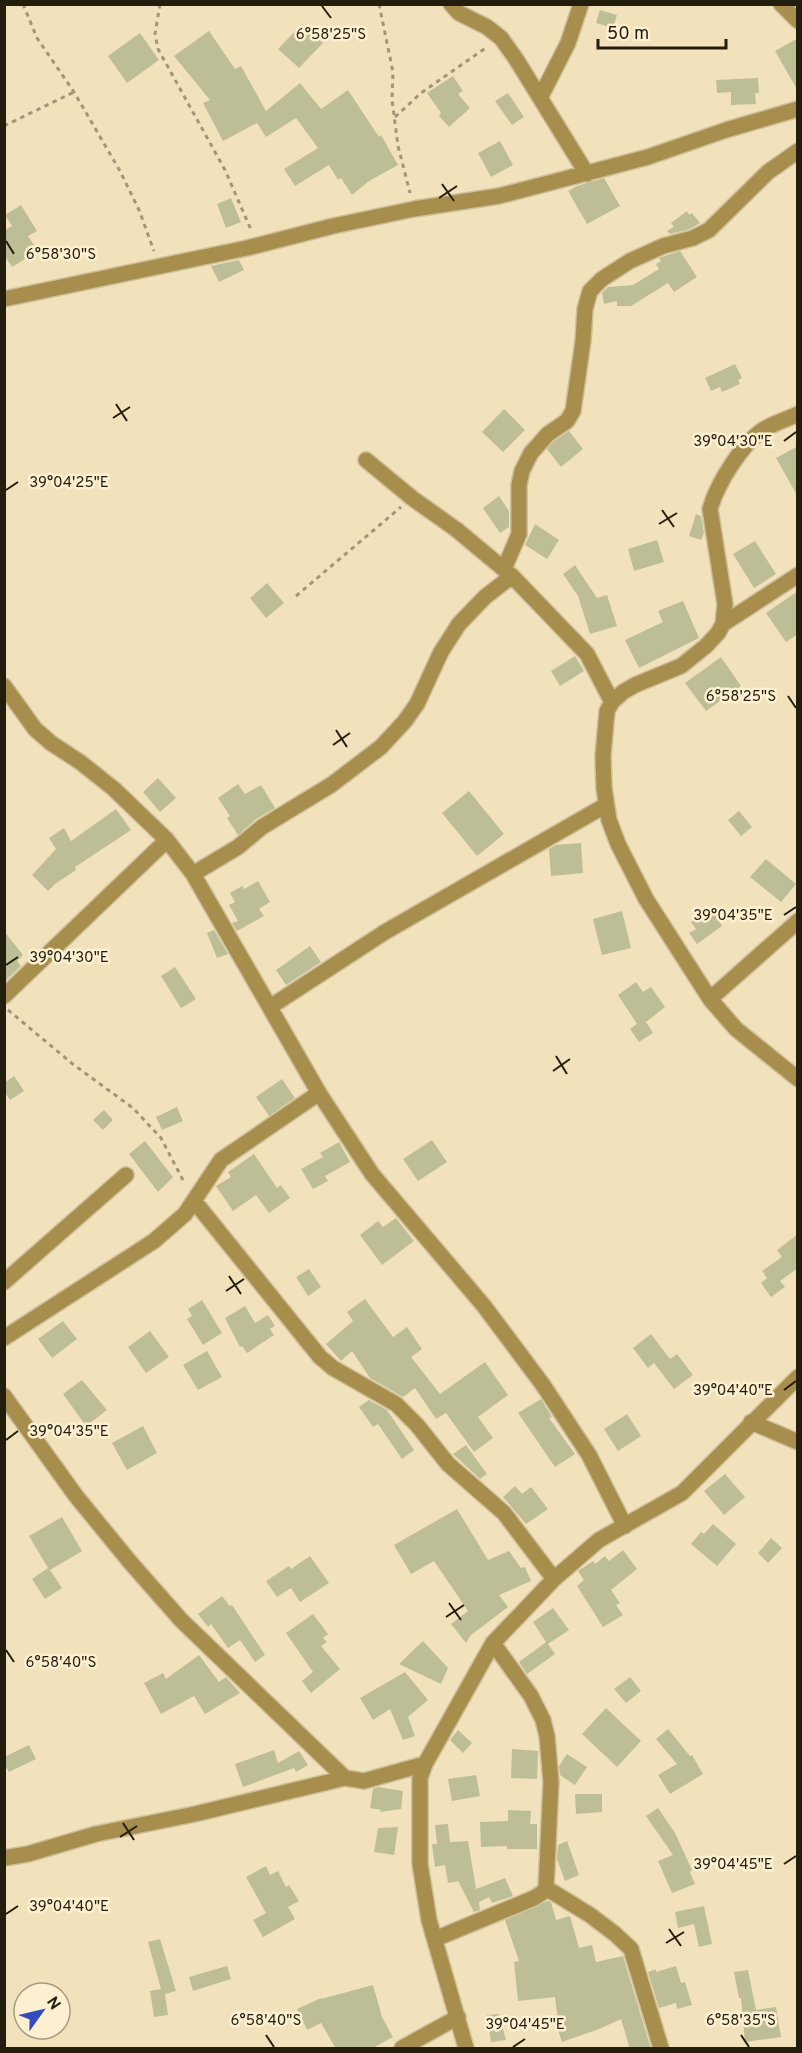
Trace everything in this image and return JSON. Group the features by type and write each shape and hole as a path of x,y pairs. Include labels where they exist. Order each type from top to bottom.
{"street":[{"path":"451,4 459,13 488,27 501,38 587,174"},
{"path":"540,98 568,43 581,4"},
{"path":"781,4 798,21"},
{"path":"4,299 160,267 414,209 499,196 648,157 726,130 798,109"},
{"path":"193,874 238,847 262,827 331,785 381,747 417,704 441,652 459,624 508,573 519,534 519,485 522,471 531,453 548,434 567,421 573,411 585,309 590,291 602,279 630,261 663,246 693,238 709,230 768,172 798,151"},
{"path":"798,414 767,427 753,436 737,454 713,498 710,509 725,604 723,624 718,633 681,666 635,685 612,702 607,711 604,728 603,756 609,819 618,844 646,899 710,999 736,1029 798,1079"},
{"path":"366,460 508,573 587,654 612,702"},
{"path":"723,624 798,575"},
{"path":"4,686 35,729 114,789 167,840 193,874 319,1093 372,1174 484,1306 543,1385 589,1455 625,1526"},
{"path":"270,1006 386,932 606,805"},
{"path":"4,996 167,840"},
{"path":"710,999 798,921"},
{"path":"4,1338 154,1241 185,1214 195,1202 221,1160 319,1093"},
{"path":"4,1282 126,1175"},
{"path":"195,1202 320,1357 333,1368 396,1404 417,1425 448,1464 504,1513 554,1579"},
{"path":"466,2049 429,1920 420,1864 420,1778 425,1764 493,1643 554,1579 598,1540 682,1493 798,1377"},
{"path":"4,1396 76,1496 129,1562 181,1620 345,1778 364,1781 425,1764"},
{"path":"752,1422 798,1442"},
{"path":"435,1940 534,1898 546,1888 551,1782 548,1736 531,1695 493,1643"},
{"path":"4,1858 28,1854 96,1834 195,1814 345,1778"},
{"path":"546,1888 590,1916 631,1949 661,2049"},
{"path":"402,2049 458,2018"}],"path":[{"path":"24,4 37,38 74,92 120,171 139,210 160,267"},
{"path":"160,4 155,34 158,49 225,170 257,245"},
{"path":"379,4 393,72 392,100 399,146 414,209"},
{"path":"395,117 459,65 501,38"},
{"path":"4,126 74,92"},
{"path":"296,596 412,498"},
{"path":"4,1007 74,1065 133,1108 160,1138 195,1202"}],"building":[{"path":"600,10 617,15 613,28 596,23"},
{"path":"302,24 323,43 299,68 278,49"},
{"path":"209,31 235,69 241,66 266,111 300,83 321,109 348,90 379,137 381,135 398,165 369,181 352,195 341,178 338,180 329,165 295,186 284,169 318,148 296,118 266,137 257,123 223,141 203,103 210,100 174,56"},
{"path":"140,33 159,60 127,83 108,56"},
{"path":"798,38 798,91 775,51"},
{"path":"453,76 463,91 458,94 470,108 449,127 439,116 441,113 427,93"},
{"path":"758,78 759,93 755,93 756,104 731,105 731,92 717,93 716,80"},
{"path":"508,93 524,117 512,125 495,101"},
{"path":"500,141 513,165 491,177 478,153"},
{"path":"604,178 620,206 587,224 568,191"},
{"path":"231,198 241,222 226,228 217,204"},
{"path":"21,205 37,231 28,236 38,251 12,267 4,255 4,231 12,226 5,215"},
{"path":"687,211 689,215 692,213 700,223 690,229 670,234 667,231 674,227 671,223"},
{"path":"680,251 697,277 674,292 668,283 631,306 617,306 617,301 604,304 602,293 608,287 633,285 659,269 656,264 661,261 659,258"},
{"path":"239,260 244,270 219,282 211,266"},
{"path":"735,364 742,378 738,380 740,384 722,392 720,387 711,391 705,378"},
{"path":"504,409 525,430 503,452 482,432"},
{"path":"569,431 583,449 561,467 547,449"},
{"path":"798,446 798,497 776,458"},
{"path":"499,496 509,511 509,527 500,533 483,508"},
{"path":"696,514 701,516 704,533 701,540 689,536"},
{"path":"535,524 559,540 547,559 525,545"},
{"path":"657,540 664,562 634,571 628,549"},
{"path":"755,541 776,574 754,588 733,554"},
{"path":"575,565 597,598 607,595 617,626 590,634 578,596 563,574"},
{"path":"267,583 284,603 266,618 250,598"},
{"path":"798,591 798,634 786,642 766,613"},
{"path":"683,601 699,638 639,668 625,640 663,622 658,611"},
{"path":"575,656 584,671 560,686 551,671"},
{"path":"721,657 741,686 706,711 685,683"},
{"path":"158,778 176,798 160,812 143,792"},
{"path":"238,784 245,794 261,785 275,808 256,819 238,835 227,818 230,816 218,798"},
{"path":"469,791 504,834 477,856 442,813"},
{"path":"116,809 131,830 75,867 76,870 48,891 32,875 56,849 49,838 64,828 71,841"},
{"path":"739,811 752,827 741,836 728,820"},
{"path":"581,843 583,873 551,876 549,849 556,845"},
{"path":"766,859 796,884 781,902 750,877"},
{"path":"258,881 270,902 259,909 264,916 237,931 232,923 238,921 229,905 235,902 230,893 242,886 244,889"},
{"path":"711,908 722,926 697,944 689,933 696,929 691,922"},
{"path":"622,911 631,948 602,955 593,919"},
{"path":"214,930 228,954 217,958 207,933"},
{"path":"4,931 23,955 17,961 21,966 4,982"},
{"path":"310,946 321,962 286,985 276,970"},
{"path":"175,967 196,999 181,1008 161,976"},
{"path":"636,982 643,992 651,987 665,1007 646,1022 653,1033 639,1042 630,1029 637,1024 618,995"},
{"path":"14,1076 24,1091 10,1100 4,1091 4,1083"},
{"path":"282,1079 295,1098 269,1116 256,1097"},
{"path":"177,1107 183,1121 162,1130 156,1117"},
{"path":"104,1110 113,1120 103,1130 93,1120"},
{"path":"432,1140 447,1162 418,1181 403,1159"},
{"path":"145,1141 173,1177 158,1192 129,1154"},
{"path":"339,1142 350,1162 325,1176 328,1181 313,1189 301,1169 323,1157 320,1153"},
{"path":"254,1154 277,1188 281,1185 290,1198 269,1213 256,1195 233,1211 216,1186 231,1177 228,1172"},
{"path":"396,1218 414,1241 382,1265 360,1235 378,1221 383,1227"},
{"path":"798,1234 798,1268 780,1281 785,1287 771,1297 761,1283 767,1278 762,1271 782,1257 777,1250"},
{"path":"309,1269 321,1287 308,1296 296,1277"},
{"path":"365,1299 393,1337 407,1327 422,1349 411,1357 440,1394 485,1362 508,1395 478,1417 493,1438 474,1452 446,1413 436,1419 415,1388 403,1397 370,1378 352,1351 341,1361 326,1344 353,1321 347,1312"},
{"path":"202,1300 222,1333 203,1345 187,1319 192,1316 188,1309"},
{"path":"245,1306 255,1323 268,1315 275,1326 270,1329 274,1335 247,1353 242,1346 240,1347 225,1318"},
{"path":"63,1321 77,1339 52,1358 38,1339"},
{"path":"150,1331 169,1357 146,1373 128,1347"},
{"path":"651,1334 670,1359 677,1354 693,1375 674,1389 654,1363 648,1368 633,1348"},
{"path":"207,1351 222,1377 198,1390 183,1365"},
{"path":"82,1380 107,1410 86,1426 63,1394"},
{"path":"541,1399 552,1417 549,1418 575,1454 555,1467 518,1413"},
{"path":"369,1400 387,1410 414,1450 402,1459 378,1424 373,1427 359,1407"},
{"path":"627,1414 641,1436 618,1451 604,1429"},
{"path":"143,1426 157,1453 127,1470 112,1443"},
{"path":"466,1445 487,1474 480,1479 453,1454"},
{"path":"725,1474 745,1497 724,1515 704,1491"},
{"path":"515,1486 522,1494 531,1487 548,1509 526,1524 503,1497"},
{"path":"457,1509 488,1560 509,1551 521,1568 525,1567 531,1581 499,1595 508,1607 471,1635 466,1643 451,1624 468,1611 434,1561 411,1574 394,1545"},
{"path":"62,1517 82,1551 50,1570 62,1588 45,1599 32,1579 48,1568 29,1536"},
{"path":"713,1524 736,1544 717,1566 691,1544 701,1532 704,1534"},
{"path":"771,1538 782,1548 768,1563 758,1553"},
{"path":"623,1550 637,1569 611,1590 620,1603 616,1605 623,1615 603,1627 577,1586 584,1580 578,1571 593,1561 595,1564 605,1556 609,1561"},
{"path":"310,1556 329,1583 300,1602 291,1588 277,1597 266,1581 289,1566 291,1569"},
{"path":"222,1596 230,1606 232,1605 265,1655 255,1662 240,1640 228,1648 211,1624 208,1627 198,1614"},
{"path":"553,1608 569,1630 548,1644 555,1654 527,1674 519,1662 546,1642 533,1622"},
{"path":"313,1614 328,1634 323,1638 327,1642 321,1646 340,1669 311,1693 302,1681 313,1672 286,1633"},
{"path":"423,1641 448,1668 441,1684 399,1664"},
{"path":"199,1655 219,1682 226,1677 240,1693 205,1714 194,1696 161,1714 144,1683 163,1673 166,1679"},
{"path":"405,1672 428,1700 408,1717 415,1736 403,1740 390,1709 373,1720 360,1698"},
{"path":"630,1677 641,1691 626,1703 614,1689"},
{"path":"606,1708 641,1741 617,1767 582,1734"},
{"path":"668,1729 690,1756 692,1755 703,1774 670,1794 658,1775 677,1764 656,1739"},
{"path":"458,1730 472,1743 463,1753 450,1740"},
{"path":"29,1745 36,1759 9,1772 4,1764 4,1757"},
{"path":"512,1749 538,1751 537,1779 511,1778"},
{"path":"274,1750 278,1763 299,1751 308,1765 296,1772 294,1768 243,1787 235,1764"},
{"path":"567,1754 587,1767 575,1785 560,1775 559,1766"},
{"path":"476,1775 480,1796 452,1801 448,1779"},
{"path":"378,1787 403,1791 401,1809 380,1812 381,1810 370,1808 373,1789"},
{"path":"575,1794 602,1794 602,1812 576,1814"},
{"path":"658,1808 675,1833 692,1870 690,1872 695,1884 672,1893 658,1861 673,1855 646,1816"},
{"path":"508,1810 531,1811 530,1824 537,1824 537,1849 507,1849 507,1846 481,1847 480,1822 508,1821"},
{"path":"448,1824 450,1842 468,1841 476,1889 505,1878 513,1896 492,1903 489,1897 479,1902 480,1910 474,1912 458,1881 448,1883 445,1865 435,1867 432,1844 437,1844 435,1825"},
{"path":"398,1827 394,1855 374,1852 378,1828"},
{"path":"567,1841 579,1875 565,1881 557,1859 558,1845"},
{"path":"266,1866 270,1875 278,1871 286,1887 289,1885 299,1901 288,1907 295,1919 263,1937 253,1920 266,1913 246,1877"},
{"path":"548,1901 551,1902 556,1920 570,1916 579,1948 592,1945 596,1962 623,1956 651,2049 630,2049 621,2019 562,2042 555,2021 558,2020 555,1997 518,2001 514,1962 519,1961 505,1920"},
{"path":"704,1906 712,1944 699,1947 694,1924 678,1928 675,1912"},
{"path":"160,1939 176,1991 165,1994 168,2015 154,2017 150,1991 161,1989 148,1942"},
{"path":"227,1966 231,1979 193,1991 189,1977"},
{"path":"676,1966 681,1983 685,1982 692,2005 677,2009 676,2003 659,2008 648,1972"},
{"path":"748,1970 756,2010 776,2007 781,2037 745,2042 741,1998 739,1998 734,1972"},
{"path":"373,1985 382,2017 393,2037 371,2049 336,2049 321,2023 307,2030 297,2009 321,1998"},
{"path":"499,2014 506,2040 491,2042 487,2015"}]}
